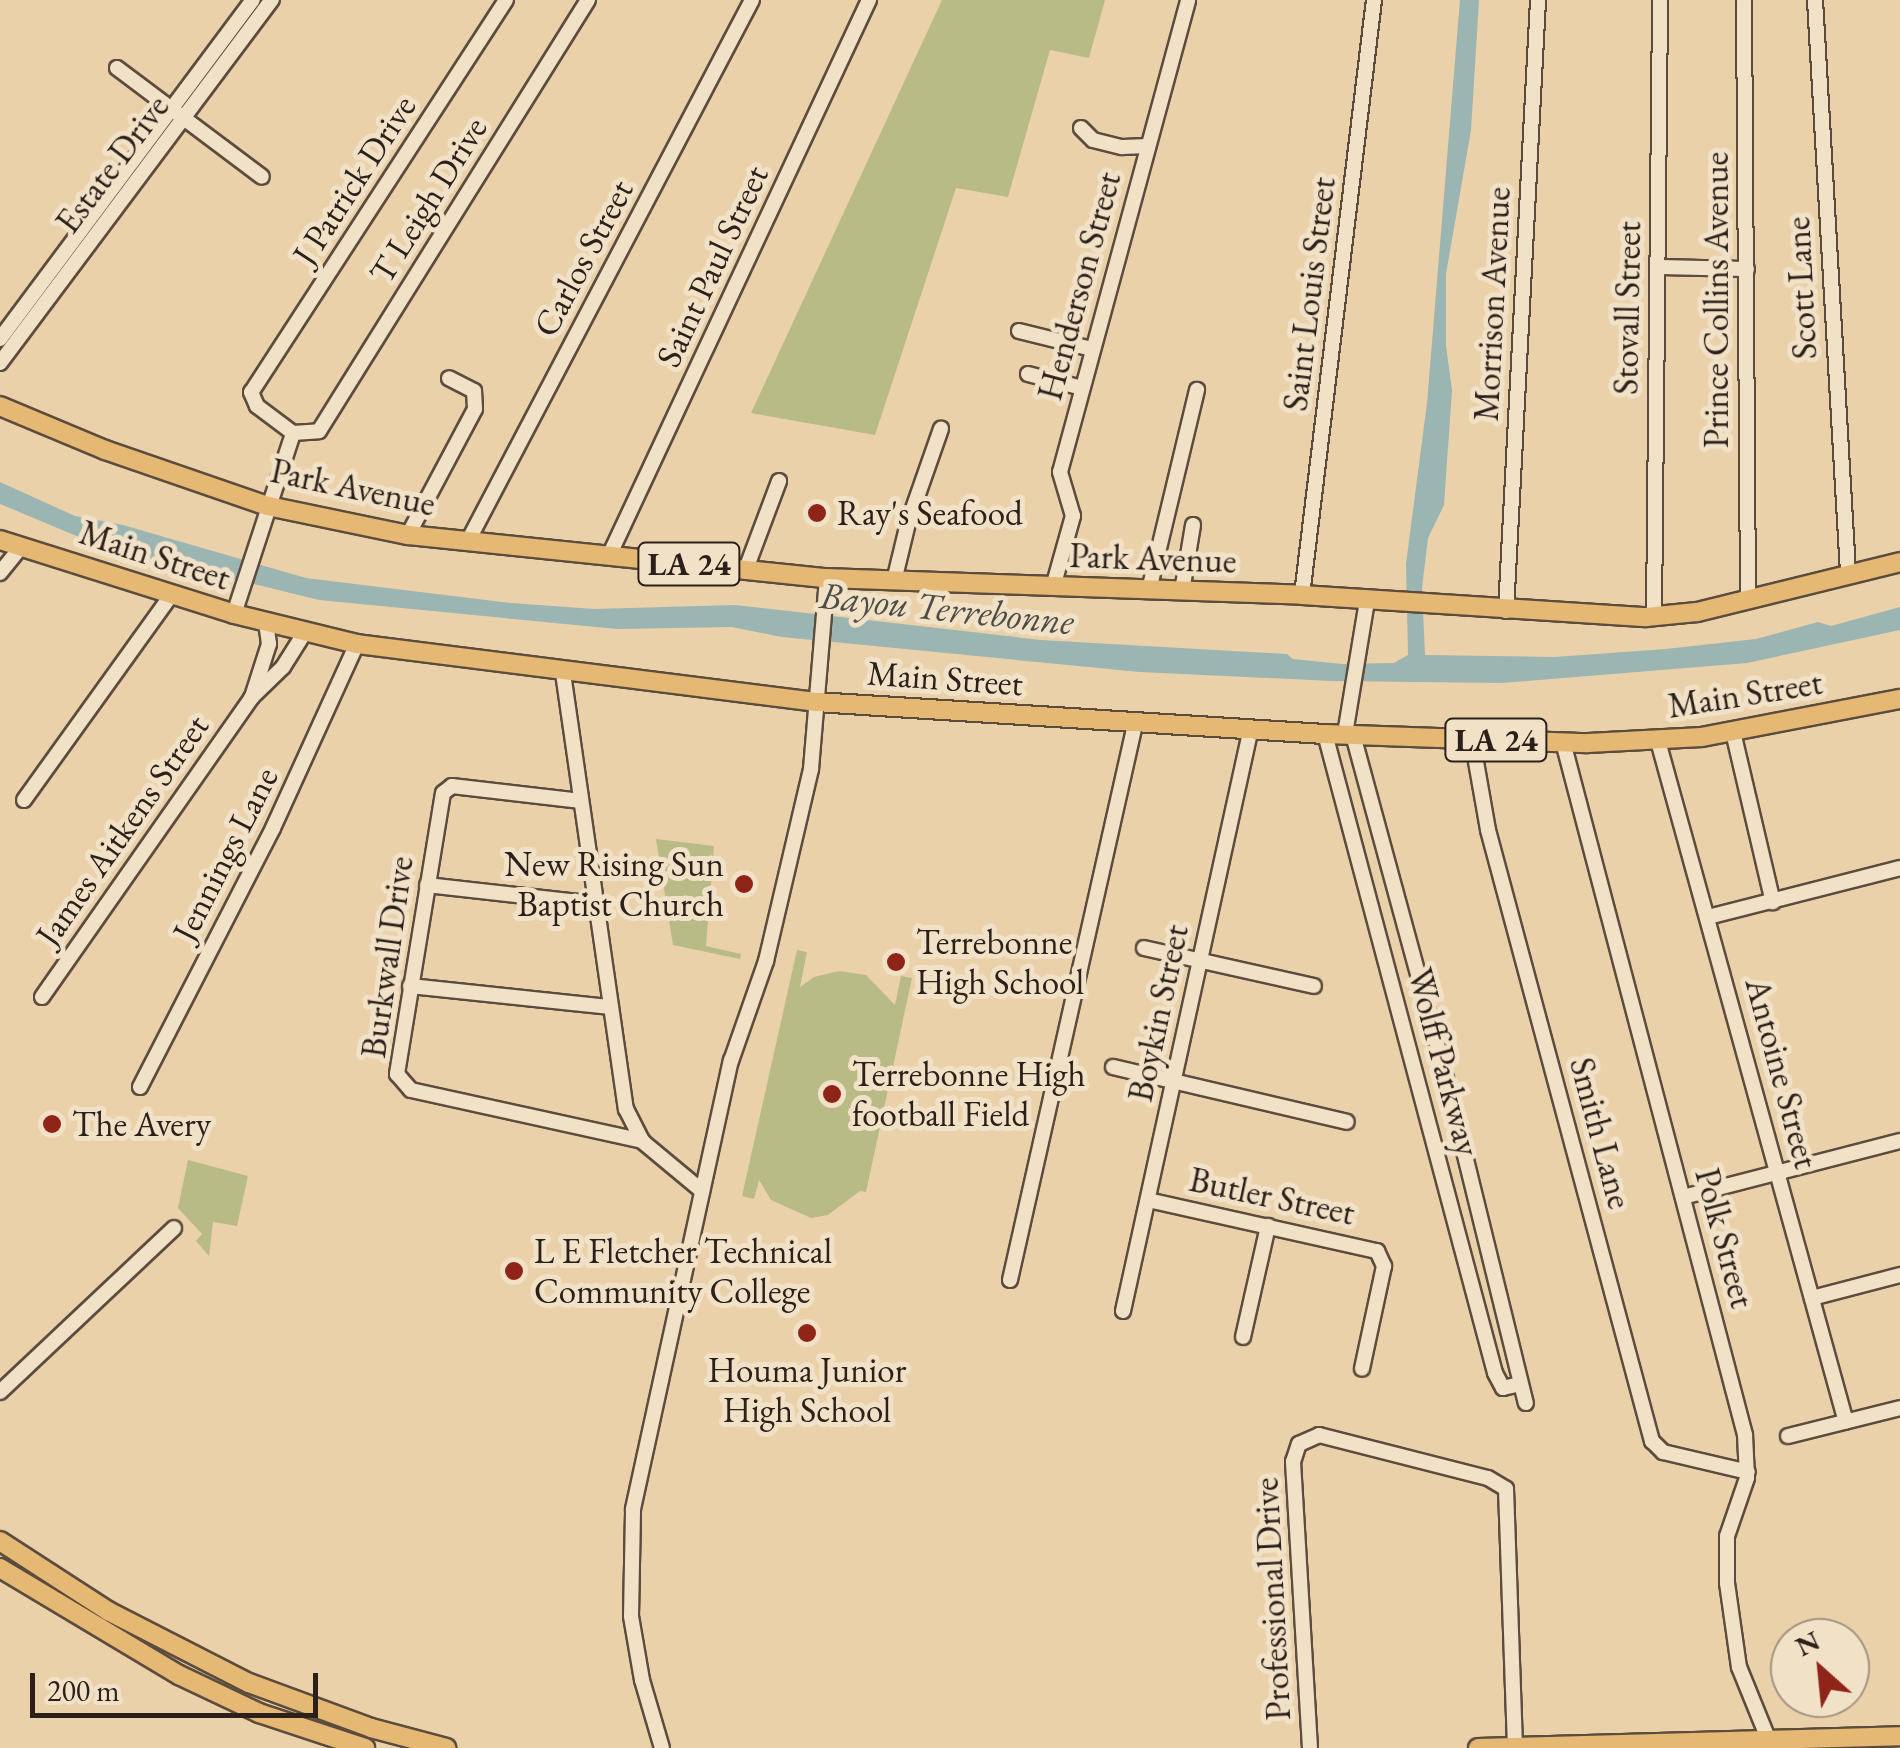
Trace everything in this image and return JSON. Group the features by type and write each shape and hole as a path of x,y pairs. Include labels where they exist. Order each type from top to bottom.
{"main road":[{"name":"Park Avenue","path":"0,406 106,450 268,506 467,543 827,578 1302,595 1506,611 1654,616 1748,600 1900,562"},
{"name":"Main Street","path":"0,540 234,614 356,644 816,702 1325,734 1563,742 1658,741 1733,732 1900,700"},
{"path":"0,1541 108,1611 249,1684 371,1728 446,1748"},
{"path":"0,1568 179,1674 260,1712 364,1748"},
{"path":"1478,1748 1769,1743 1900,1736"}],"street":[{"name":"Estate Drive","path":"0,339 253,0"},
{"name":"Estate Drive","path":"0,363 272,0"},
{"name":"J Patrick Drive","path":"293,432 257,406 251,392 506,0"},
{"name":"T Leigh Drive","path":"293,432 318,431 588,0"},
{"name":"Carlos Street","path":"467,543 752,0"},
{"name":"Saint Paul Street","path":"609,556 869,0"},
{"name":"Henderson Street","path":"1054,587 1073,516 1060,472 1188,0"},
{"name":"Saint Louis Street","path":"1302,595 1374,0"},
{"name":"Morrison Avenue","path":"1506,611 1538,0"},
{"name":"Stovall Street","path":"1654,616 1660,0"},
{"name":"Prince Collins Avenue","path":"1744,0 1748,600"},
{"name":"Scott Lane","path":"1815,0 1848,573"},
{"path":"117,68 262,177"},
{"path":"1081,128 1093,140 1122,147 1148,146"},
{"path":"1658,267 1747,268"},
{"path":"1019,331 1092,349"},
{"path":"1028,374 1082,388"},
{"path":"408,535 475,409 474,392 449,378"},
{"path":"1148,590 1196,390"},
{"path":"894,580 941,429"},
{"path":"234,614 293,432"},
{"path":"746,569 780,481"},
{"path":"1182,591 1193,525"},
{"path":"0,573 21,546"},
{"path":"662,1748 642,1680 631,1616 632,1528 731,1061 766,962 811,769 827,578"},
{"path":"24,800 172,594"},
{"path":"1367,601 1351,691 1349,735 1444,1070 1526,1403"},
{"name":"James Aitkens Street","path":"252,698 269,644 266,622"},
{"name":"James Aitkens Street","path":"42,997 252,698 283,666 304,632"},
{"name":"Jennings Lane","path":"140,1088 273,828 356,644"},
{"path":"563,673 626,1109 642,1141 702,1191"},
{"path":"1010,1280 1136,720"},
{"name":"Boykin Street","path":"1124,1311 1251,728"},
{"path":"1733,732 1773,902"},
{"name":"Wolff Parkway","path":"1325,734 1495,1373 1503,1388 1520,1384"},
{"name":"Smith Lane","path":"1472,739 1488,830 1652,1441 1663,1452 1748,1472"},
{"name":"Antoine Street","path":"1658,741 1846,1422"},
{"name":"Polk Street","path":"1563,742 1746,1435 1748,1472 1727,1536 1727,1583 1738,1667 1769,1743"},
{"name":"Burkwall Drive","path":"581,801 452,786 443,793 396,1066 404,1086 642,1141"},
{"path":"1344,804 1366,798"},
{"path":"1708,917 1900,868"},
{"path":"427,886 596,904"},
{"path":"1144,948 1314,986"},
{"path":"410,986 611,1007"},
{"path":"1114,1067 1347,1122"},
{"path":"1683,1197 1900,1141"},
{"name":"Butler Street","path":"1148,1200 1381,1255 1384,1266 1362,1369"},
{"path":"1244,1336 1268,1226"},
{"path":"0,1392 174,1228"},
{"path":"1812,1298 1900,1275"},
{"path":"1788,1436 1900,1408"},
{"name":"Professional Drive","path":"1310,1748 1293,1462 1299,1444 1320,1436 1488,1478 1506,1489 1515,1746"}],"green space":[{"path":"942,0 1105,0 1089,58 1050,50 1008,197 956,188 875,435 751,413"},
{"path":"656,839 714,846 706,946 741,954 740,959 673,945"},
{"path":"797,950 807,952 800,987 814,977 839,971 866,975 895,1005 901,976 912,978 866,1192 860,1191 828,1215 811,1218 771,1200 759,1180 754,1199 742,1196"},
{"path":"188,1160 248,1176 237,1226 213,1222 209,1256 196,1241 202,1234 178,1208"}],"water":[{"path":"1460,0 1479,0 1471,130 1446,274 1446,346 1452,390 1444,505 1428,538 1422,588 1425,655 1555,657 1666,649 1756,639 1818,622 1831,626 1900,607 1900,630 1747,663 1502,683 1332,681 1140,672 782,637 732,627 617,629 319,600 136,555 134,560 0,504 0,482 75,516 123,525 306,578 511,603 594,609 735,605 1041,640 1287,654 1293,659 1342,664 1394,663 1408,655 1406,564 1427,403"}],"place":[{"name":"Ray's Seafood","path":"817,513"},
{"name":"New Rising Sun Baptist Church","path":"744,884"},
{"name":"Terrebonne High School","path":"896,962"},
{"name":"Terrebonne High football Field","path":"832,1094"},
{"name":"The Avery","path":"52,1124"},
{"name":"L E Fletcher Technical Community College","path":"514,1271"},
{"name":"Houma Junior High School","path":"807,1333"}],"water label":[{"name":"Bayou Terrebonne","path":"947,608"}]}
